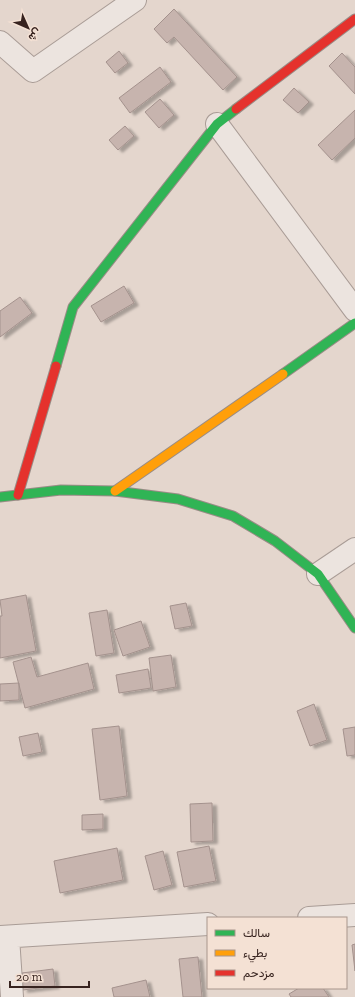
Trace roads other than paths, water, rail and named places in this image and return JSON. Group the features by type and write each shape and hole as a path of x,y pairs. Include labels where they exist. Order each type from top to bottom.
{"main road":[{"path":"18,495 73,308 217,124 355,19"},
{"path":"115,492 355,323"},
{"path":"0,497 61,490 115,492 178,499 233,516 275,541 318,574 355,628"}],"street":[{"path":"0,42 33,71 135,0"},
{"path":"217,124 355,310"},
{"path":"318,574 355,549"},
{"path":"324,917 355,915"},
{"path":"12,997 4,937 207,924"}]}
